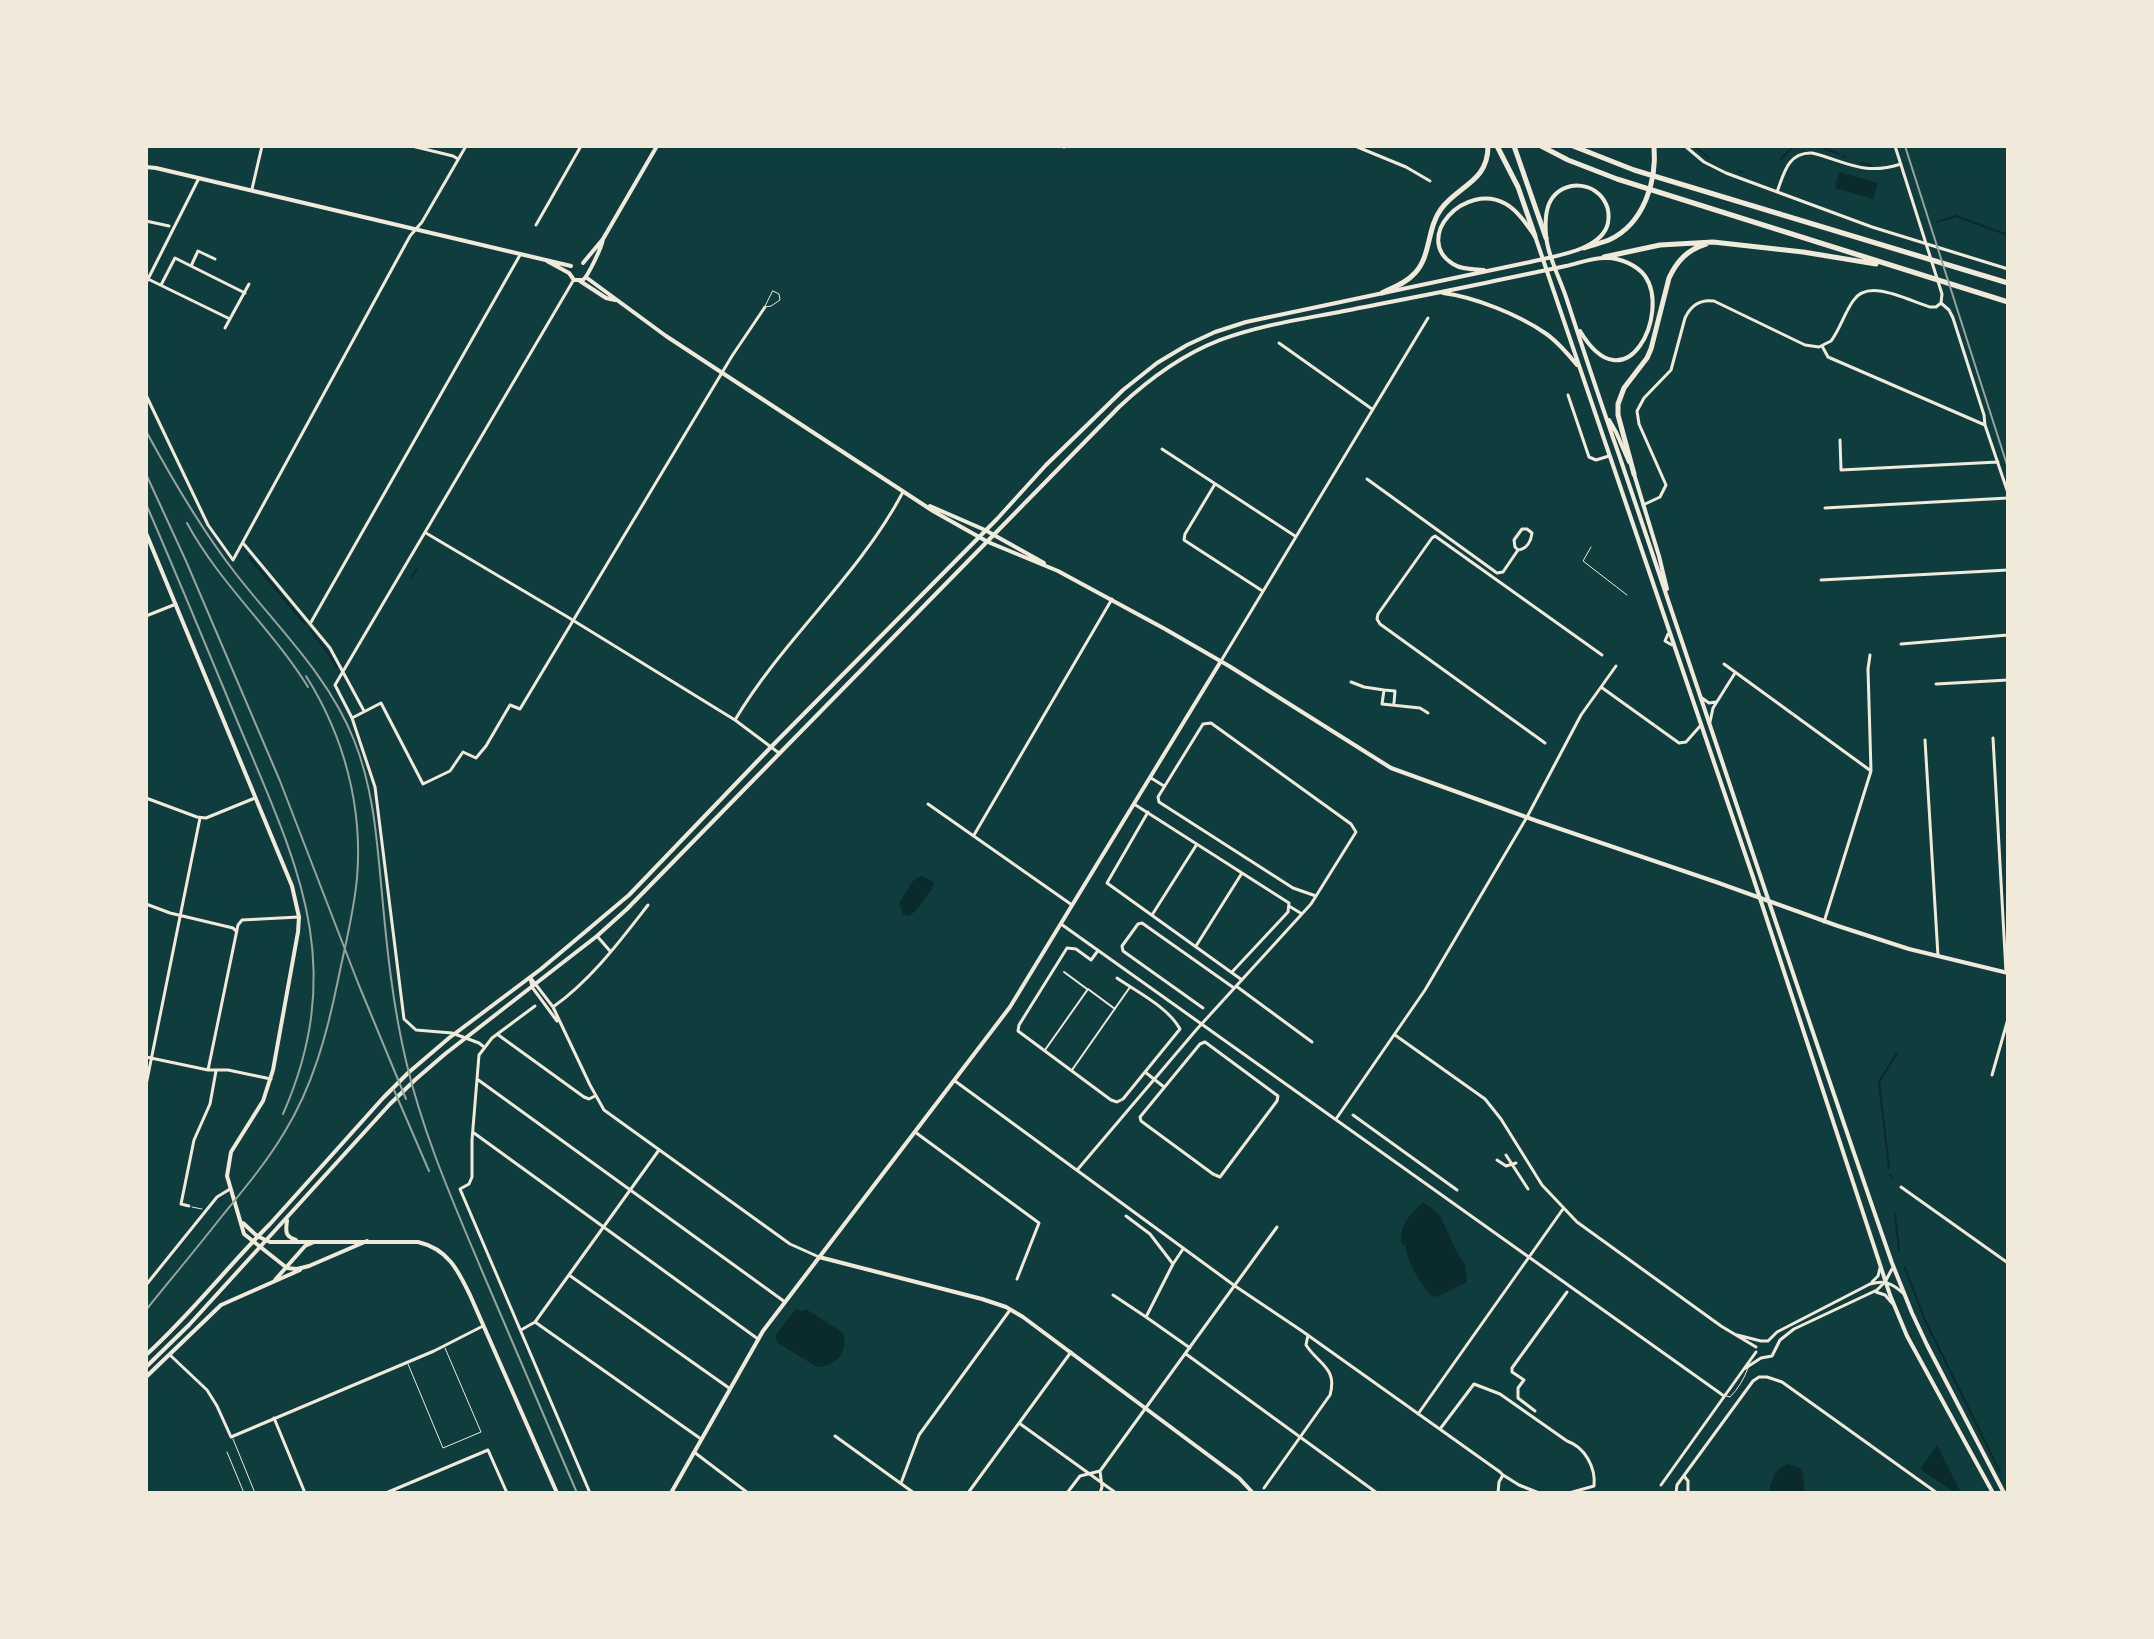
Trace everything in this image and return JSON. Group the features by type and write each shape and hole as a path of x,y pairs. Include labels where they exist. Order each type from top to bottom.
{"main road":[{"path":"583,263 603,239 657,146"},
{"path":"1382,293 1405,281 1419,268 1438,213 1479,175 1486,164 1488,146"},
{"path":"1497,146 1518,187 1610,455 1885,1282 1907,1336 1993,1493"},
{"path":"1514,146 1893,1265 1927,1345 2004,1493"},
{"path":"1541,146 1617,179 2008,302"},
{"path":"1573,146 1660,178 2008,283"},
{"path":"1583,146 1598,157"},
{"path":"146,1355 195,1306 398,1082 629,895 1046,465 1123,390 1170,355 1201,338 1246,322 1530,262 1610,240 1627,227 1645,202 1652,183 1654,146"},
{"path":"146,164 571,266"},
{"path":"1546,238 1547,211 1551,199 1568,186 1585,186 1600,195 1609,214 1601,237 1584,248"},
{"path":"1490,270 1464,269 1445,257 1439,234 1444,220 1454,209 1480,198 1496,199 1518,213 1535,236"},
{"path":"587,278 603,239"},
{"path":"146,1367 167,1349 397,1098 435,1062 597,936 627,909 1119,407 1153,378 1190,354 1218,341 1267,326 1660,245 1713,242 1849,258 1908,271"},
{"path":"1669,603 1663,571 1618,415 1620,396 1651,349 1673,269 1683,255 1695,247 1713,242"},
{"path":"1574,322 1590,348 1604,358 1613,360 1631,356 1643,342 1652,311 1651,292 1645,276 1632,265 1604,257"},
{"path":"547,261 606,298 615,300"},
{"path":"569,273 571,266 577,262 589,269"},
{"path":"577,281 587,278"},
{"path":"587,278 722,373 903,492 985,530 1112,599 1221,661 1391,768 1824,922 1890,943 2007,972"},
{"path":"1437,293 1475,300 1536,328 1551,338 1580,368"},
{"path":"1605,413 1634,474"},
{"path":"928,506 988,542 1056,571"},
{"path":"146,533 294,891 299,917 296,951 271,1079 260,1106 229,1157 226,1172 244,1234 287,1268 309,1266"},
{"path":"671,1493 758,1339 1001,1020 1221,661"},
{"path":"287,1220 286,1235 298,1241"},
{"path":"241,1222 267,1241 418,1242 439,1250 456,1266 557,1493"},
{"path":"146,1377 221,1305 367,1241"},
{"path":"273,1282 305,1246 316,1242 324,1245 326,1251 322,1260"},
{"path":"819,1257 982,1299 1010,1310 1145,1407 1239,1478 1253,1493"},
{"path":"279,1263 280,1275"}],"street":[{"path":"252,190 262,146"},
{"path":"412,146 458,159"},
{"path":"146,395 208,525 233,560 347,351 466,146"},
{"path":"536,225 581,146"},
{"path":"1355,146 1406,167 1430,181"},
{"path":"1685,146 1714,168 1777,192 1918,242 2008,269"},
{"path":"1895,146 1942,294 1941,303"},
{"path":"1777,192 1789,163 1803,153 1870,170 1901,164"},
{"path":"199,178 147,281 230,319"},
{"path":"146,221 169,226"},
{"path":"191,266 198,251 215,259"},
{"path":"310,624 520,254"},
{"path":"161,285 175,258 245,293"},
{"path":"484,1047 452,1033 416,1030 404,1019 378,798 369,762 336,686 577,281"},
{"path":"225,328 249,284"},
{"path":"1643,505 1660,497 1666,485 1640,426 1637,411 1644,398 1671,370 1685,318 1693,305 1701,301 1714,301 1815,347 1834,338 1853,299 1864,291 1879,290 1932,307 1941,303"},
{"path":"1825,508 2008,496 1953,318 1941,303"},
{"path":"352,718 381,703 423,784 450,771 463,752 476,758 510,705 520,709 765,307"},
{"path":"1221,661 1428,318"},
{"path":"1279,343 1372,409"},
{"path":"1822,346 1828,357 1985,425"},
{"path":"1568,395 1589,457 1595,460 1610,455"},
{"path":"1840,440 1841,470 1998,462"},
{"path":"1162,449 1295,536"},
{"path":"1367,479 1497,573 1503,572 1518,550 1531,540 1532,533 1527,529 1522,529 1514,540 1518,550"},
{"path":"1215,484 1184,540 1262,591"},
{"path":"735,720 778,658 876,539 903,492"},
{"path":"426,533 735,720 779,754"},
{"path":"1545,743 1380,624 1378,614 1432,538 1437,536 1602,655"},
{"path":"242,542 330,648 364,711"},
{"path":"1821,580 2008,570"},
{"path":"974,835 1112,599"},
{"path":"146,616 176,604"},
{"path":"1901,644 2008,635"},
{"path":"1824,922 1871,771 1870,655"},
{"path":"1724,664 1871,771"},
{"path":"1336,1119 1425,990 1527,817 1581,715 1616,666"},
{"path":"1710,722 1716,702 1736,672"},
{"path":"1936,684 2008,680"},
{"path":"1351,682 1395,691 1394,705"},
{"path":"1601,687 1679,743 1686,742 1701,725"},
{"path":"1384,690 1382,704 1420,708 1428,713"},
{"path":"1702,698 1709,703 1716,702"},
{"path":"1078,1169 1201,1025 1311,904 1339,860 1356,832 1352,825 1209,722 1203,724 1164,786 1158,798 1160,803 1293,888 1316,896"},
{"path":"1993,738 2007,972"},
{"path":"1925,740 1938,956"},
{"path":"1150,778 1164,786"},
{"path":"146,798 200,818 255,798"},
{"path":"928,804 1072,905"},
{"path":"1134,804 1287,901 1289,906 1302,914"},
{"path":"1148,812 1107,883 1242,980"},
{"path":"146,1083 148,1058 200,818"},
{"path":"1152,915 1197,844"},
{"path":"1333,856 1339,860"},
{"path":"1196,946 1242,873"},
{"path":"146,904 236,931"},
{"path":"553,1007 610,952 648,905"},
{"path":"1232,972 1288,912 1289,906"},
{"path":"208,1070 238,925 242,920 299,917"},
{"path":"1203,1008 1122,950 1140,923 1312,1042"},
{"path":"1061,924 1201,1025 1241,1060 1278,1096 1220,1177 1213,1174 1140,1119 1140,1114 1205,1042 1241,1060 1336,1119 1724,1396"},
{"path":"597,936 610,952"},
{"path":"1098,950 1091,960 1074,948 1067,948 1018,1031 1117,1102 1123,1099 1180,1027 1165,1011 1117,978"},
{"path":"1064,972 1115,1009"},
{"path":"530,977 560,1024"},
{"path":"1071,1071 1137,978"},
{"path":"1160,995 1168,984"},
{"path":"534,985 553,1007 595,1096 607,1112 787,1242 819,1257"},
{"path":"1044,1051 1088,989"},
{"path":"535,1006 497,1034 478,1058 472,1177 469,1184 460,1189 590,1493"},
{"path":"1992,1075 2008,1019"},
{"path":"497,1034 584,1097 589,1099 595,1096"},
{"path":"1394,1034 1485,1099 1542,1185 1582,1226 1756,1350 1761,1358"},
{"path":"148,1058 271,1079"},
{"path":"189,1206 181,1204 194,1140 210,1104 216,1071"},
{"path":"1145,1071 1164,1087"},
{"path":"477,1079 785,1302"},
{"path":"955,1081 1235,1286 1503,1475 1539,1493"},
{"path":"1353,1115 1383,1133 1457,1190"},
{"path":"1359,1129 1364,1122"},
{"path":"915,1132 1039,1223 1017,1279"},
{"path":"474,1133 758,1339"},
{"path":"521,1331 535,1322 659,1150"},
{"path":"1506,1155 1528,1189"},
{"path":"1497,1160 1506,1166 1514,1164"},
{"path":"1444,1189 1448,1184"},
{"path":"1901,1187 2008,1263"},
{"path":"146,1285 219,1195 230,1189"},
{"path":"1418,1414 1563,1209"},
{"path":"1126,1216 1150,1234 1173,1264"},
{"path":"1067,1493 1080,1476 1100,1471 1277,1227"},
{"path":"1146,1317 1183,1249"},
{"path":"1744,1369 1761,1358 1772,1356 1774,1349 1794,1329 1873,1292 1885,1282 1893,1265"},
{"path":"1768,1341 1777,1332 1870,1284 1881,1267"},
{"path":"569,1275 730,1388"},
{"path":"1870,1284 1885,1282 1904,1294"},
{"path":"1535,1411 1518,1398 1518,1388 1524,1380 1512,1372 1512,1368 1567,1292"},
{"path":"1873,1292 1885,1295 1894,1306"},
{"path":"1113,1295 1190,1348"},
{"path":"901,1483 919,1435 1010,1310"},
{"path":"535,1322 701,1439"},
{"path":"170,1355 214,1399 231,1437 444,1346 483,1326"},
{"path":"1732,1333 1768,1341 1774,1349"},
{"path":"1264,1488 1330,1395 1333,1381 1330,1373 1308,1348 1308,1335"},
{"path":"1661,1485 1761,1341"},
{"path":"968,1493 1071,1352"},
{"path":"1186,1354 1377,1493"},
{"path":"1676,1493 1677,1485 1759,1377 1782,1382 1937,1493"},
{"path":"1440,1429 1472,1385 1480,1385 1500,1394 1567,1441 1572,1441 1590,1462 1594,1486 1569,1493"},
{"path":"274,1418 305,1493"},
{"path":"1019,1423 1116,1493"},
{"path":"835,1436 914,1493"},
{"path":"386,1493 488,1450 507,1493"},
{"path":"694,1452 748,1493"},
{"path":"1100,1471 1100,1493"},
{"path":"1498,1493 1503,1475"},
{"path":"1684,1476 1688,1481 1688,1493"},
{"path":"1998,1483 2006,1484"}],"lane":[{"path":"1591,547 1583,561 1627,595"},
{"path":"189,1206 206,1211"},
{"path":"407,1362 443,1448 481,1432 444,1346"},
{"path":"1724,1396 1733,1394 1750,1366"},
{"path":"231,1437 255,1493"},
{"path":"227,1452 244,1493"}],"water":[{"path":"1839,172 1878,183 1873,199 1835,188"},
{"path":"921,876 934,884 912,914 903,914 899,903 913,881"},
{"path":"1423,1203 1440,1216 1465,1265 1467,1282 1437,1297 1430,1295 1422,1285 1411,1265 1406,1246 1401,1243 1407,1220"},
{"path":"796,1309 806,1309 843,1333 844,1346 835,1361 817,1367 778,1343 775,1336"},
{"path":"1937,1445 1961,1493 1955,1493 1920,1469"},
{"path":"1788,1464 1800,1468 1805,1493 1769,1493 1777,1472"}],"waterway":[{"path":"1694,146 1709,158"},
{"path":"1781,159 1797,146"},
{"path":"1819,146 1839,154"},
{"path":"1861,163 1871,165"},
{"path":"1739,171 1743,172"},
{"path":"1937,222 1956,216 2008,235"},
{"path":"249,557 305,624"},
{"path":"411,578 417,568"},
{"path":"310,630 337,667"},
{"path":"1889,1168 1879,1082 1897,1053"},
{"path":"1895,1214 1899,1250"},
{"path":"1905,1268 1925,1320 2000,1472"}],"railway":[{"path":"1905,146 2008,468"},
{"path":"146,431 211,540 316,673 354,740 374,816 394,999 413,1088 450,1193 577,1493"},
{"path":"146,474 280,781 406,1099"},
{"path":"146,504 278,818 307,912 313,959 312,1008 303,1059 283,1114"},
{"path":"187,523 215,566 279,645 308,687"},
{"path":"146,1310 247,1186 277,1144 303,1097 329,1020 356,891 357,825 354,799 340,748 331,723 306,676"},
{"path":"394,1090 429,1171"}]}
